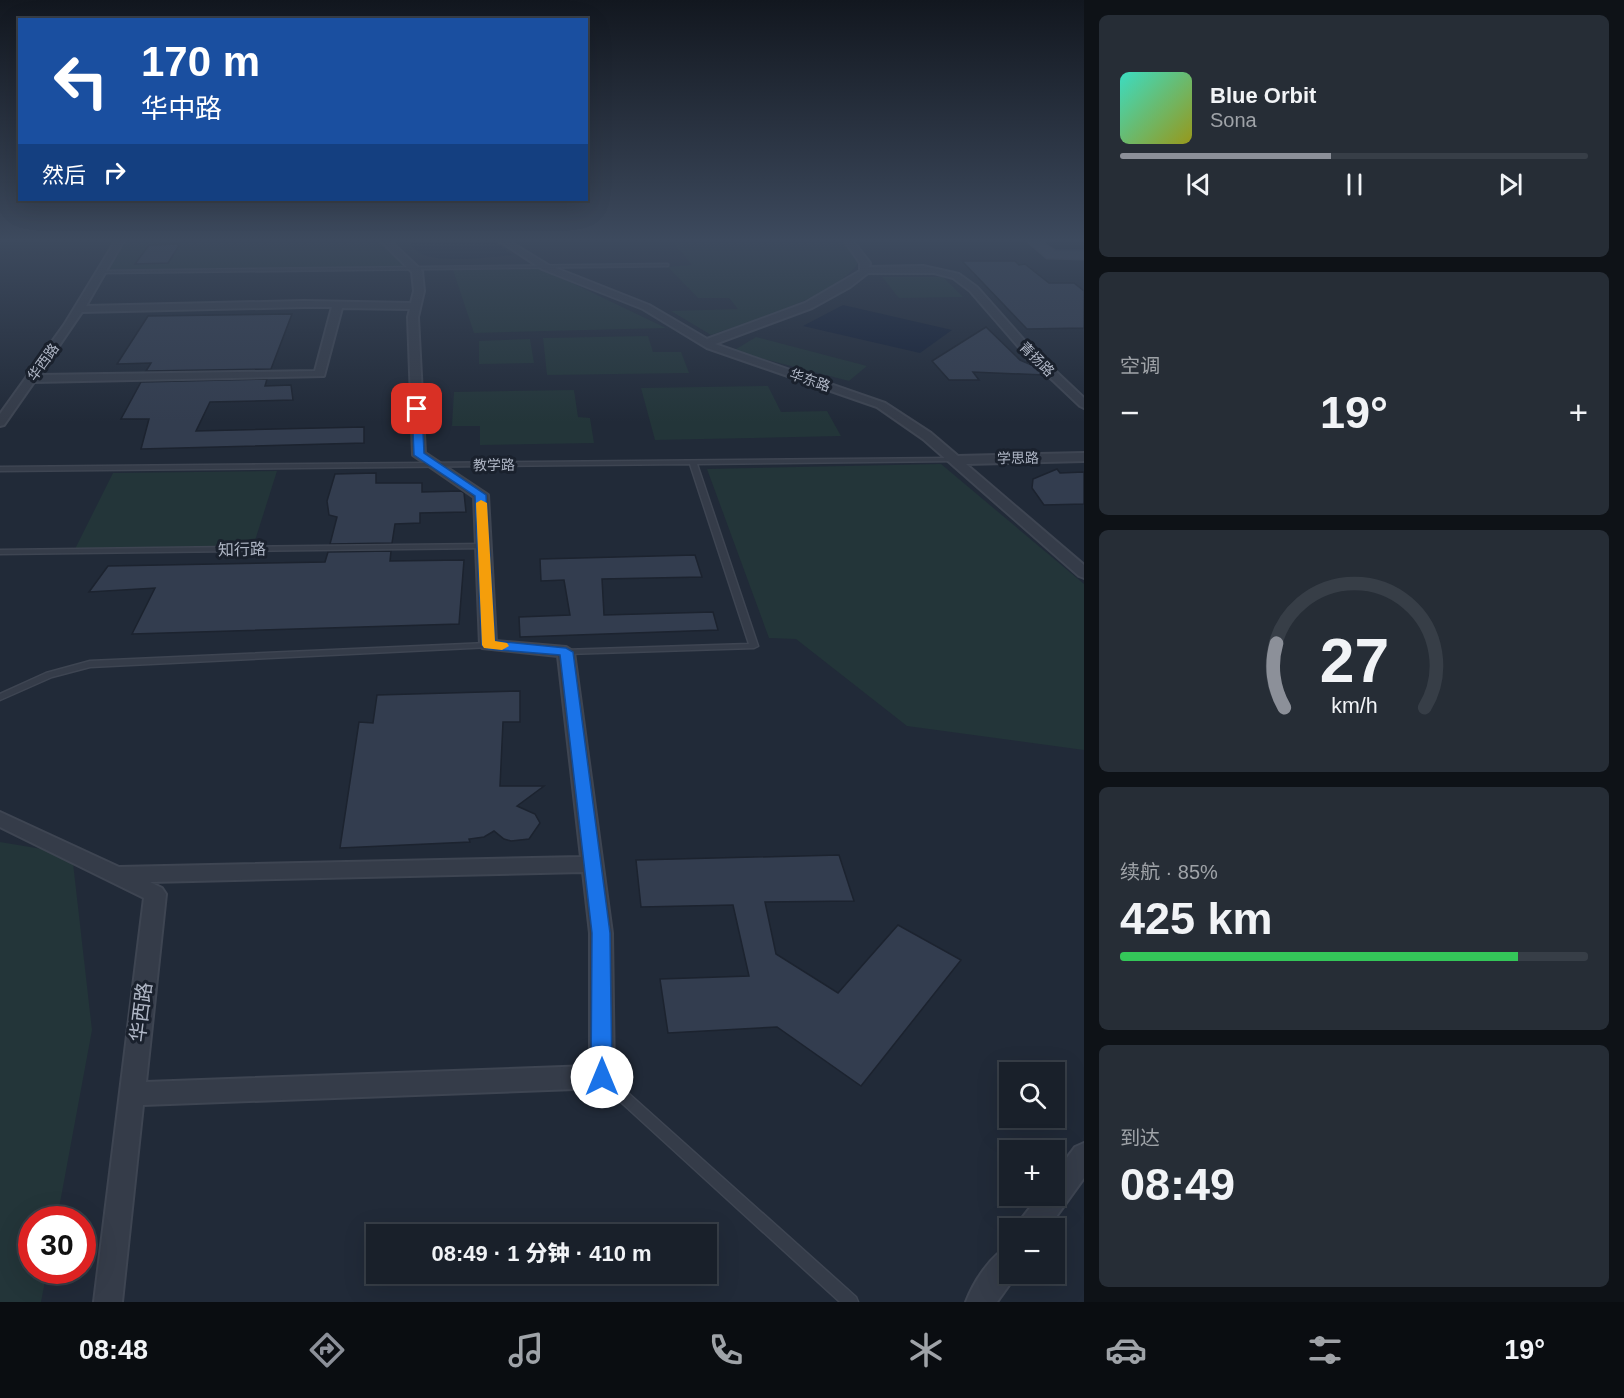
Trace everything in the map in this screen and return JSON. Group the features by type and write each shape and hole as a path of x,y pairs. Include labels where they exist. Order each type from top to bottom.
{"street":[{"name":"华西路","path":"0,422 84,301"},
{"path":"132,1094 602,1077 601,933 566,652 488,645 481,495 419,455 413,316 417,301"},
{"name":"华东路","path":"628,301 646,308 706,343 881,405 927,436 1084,573"},
{"path":"706,343 818,301"},
{"name":"青扬路","path":"982,301 1029,352 1084,404"},
{"path":"79,309 338,304 416,306"},
{"path":"31,379 320,374 338,304"},
{"name":"学思路","path":"952,460 1084,457"},
{"name":"华西路","path":"0,819 155,894 108,1302"},
{"path":"115,875 592,864"},
{"path":"1039,1218 1084,1156"},
{"path":"980,1302 999,1275"}],"lane":[{"name":"教学路","path":"0,469 952,460"},
{"path":"566,652 754,646 693,463"},
{"name":"知行路","path":"0,552 484,546"},
{"path":"0,697 49,675 90,664 488,645"},
{"path":"602,1077 851,1302"}],"shaded area":[{"path":"463,301 609,301 666,328 474,333"},
{"path":"731,301 803,301 711,335 671,311 738,309"},
{"path":"648,336 653,352 681,352 689,373 547,375 543,338"},
{"path":"756,337 867,366 849,381 733,351"},
{"path":"530,339 534,363 479,364 479,341"},
{"path":"768,386 781,412 827,411 841,436 655,440 641,388"},
{"path":"574,390 578,417 590,418 594,443 480,445 480,426 452,426 454,392"},
{"path":"941,464 1084,584 1084,750 907,726 796,639 769,638 707,469"},
{"path":"277,471 253,547 75,549 113,473"},
{"path":"0,842 72,854 92,1030 59,1206 18,1206 18,1284 44,1284 41,1302 0,1302"}],"water":[{"path":"843,305 952,330 920,353 803,326"}],"building":[{"path":"1000,301 1084,301 1084,328 1027,329"},
{"path":"292,314 271,369 146,371 151,363 117,364 148,316"},
{"path":"986,327 1020,360 1034,366 1044,375 973,372 979,380 949,380 932,361"},
{"path":"267,379 265,386 291,385 293,400 210,402 196,431 364,427 364,443 141,449 149,419 121,419 141,382"},
{"path":"1057,469 1060,473 1084,472 1084,504 1044,505 1032,488 1033,479"},
{"path":"376,473 376,483 422,483 422,492 461,491 464,493 466,512 420,513 420,523 395,524 392,543 330,544 337,517 329,515 327,501 335,474"},
{"path":"391,551 390,561 464,560 459,624 132,634 155,588 89,592 108,566 325,562 328,552"},
{"path":"695,555 702,577 602,579 604,615 713,612 718,630 520,637 519,617 570,615 564,580 541,581 540,559"},
{"path":"520,691 520,722 503,722 500,786 544,786 517,806 535,814 540,823 529,839 511,841 504,839 494,831 484,837 469,839 470,842 340,848 359,722 373,723 377,695"},
{"path":"839,855 854,901 765,902 776,954 838,993 898,925 961,960 861,1086 777,1027 668,1033 660,979 749,976 733,905 641,907 636,860"}],"slow traffic":[{"path":"481,503 488,645 502,646"}],"route":[{"path":"417,409 419,455 481,495 488,645 566,652 601,933 602,1077"}]}
